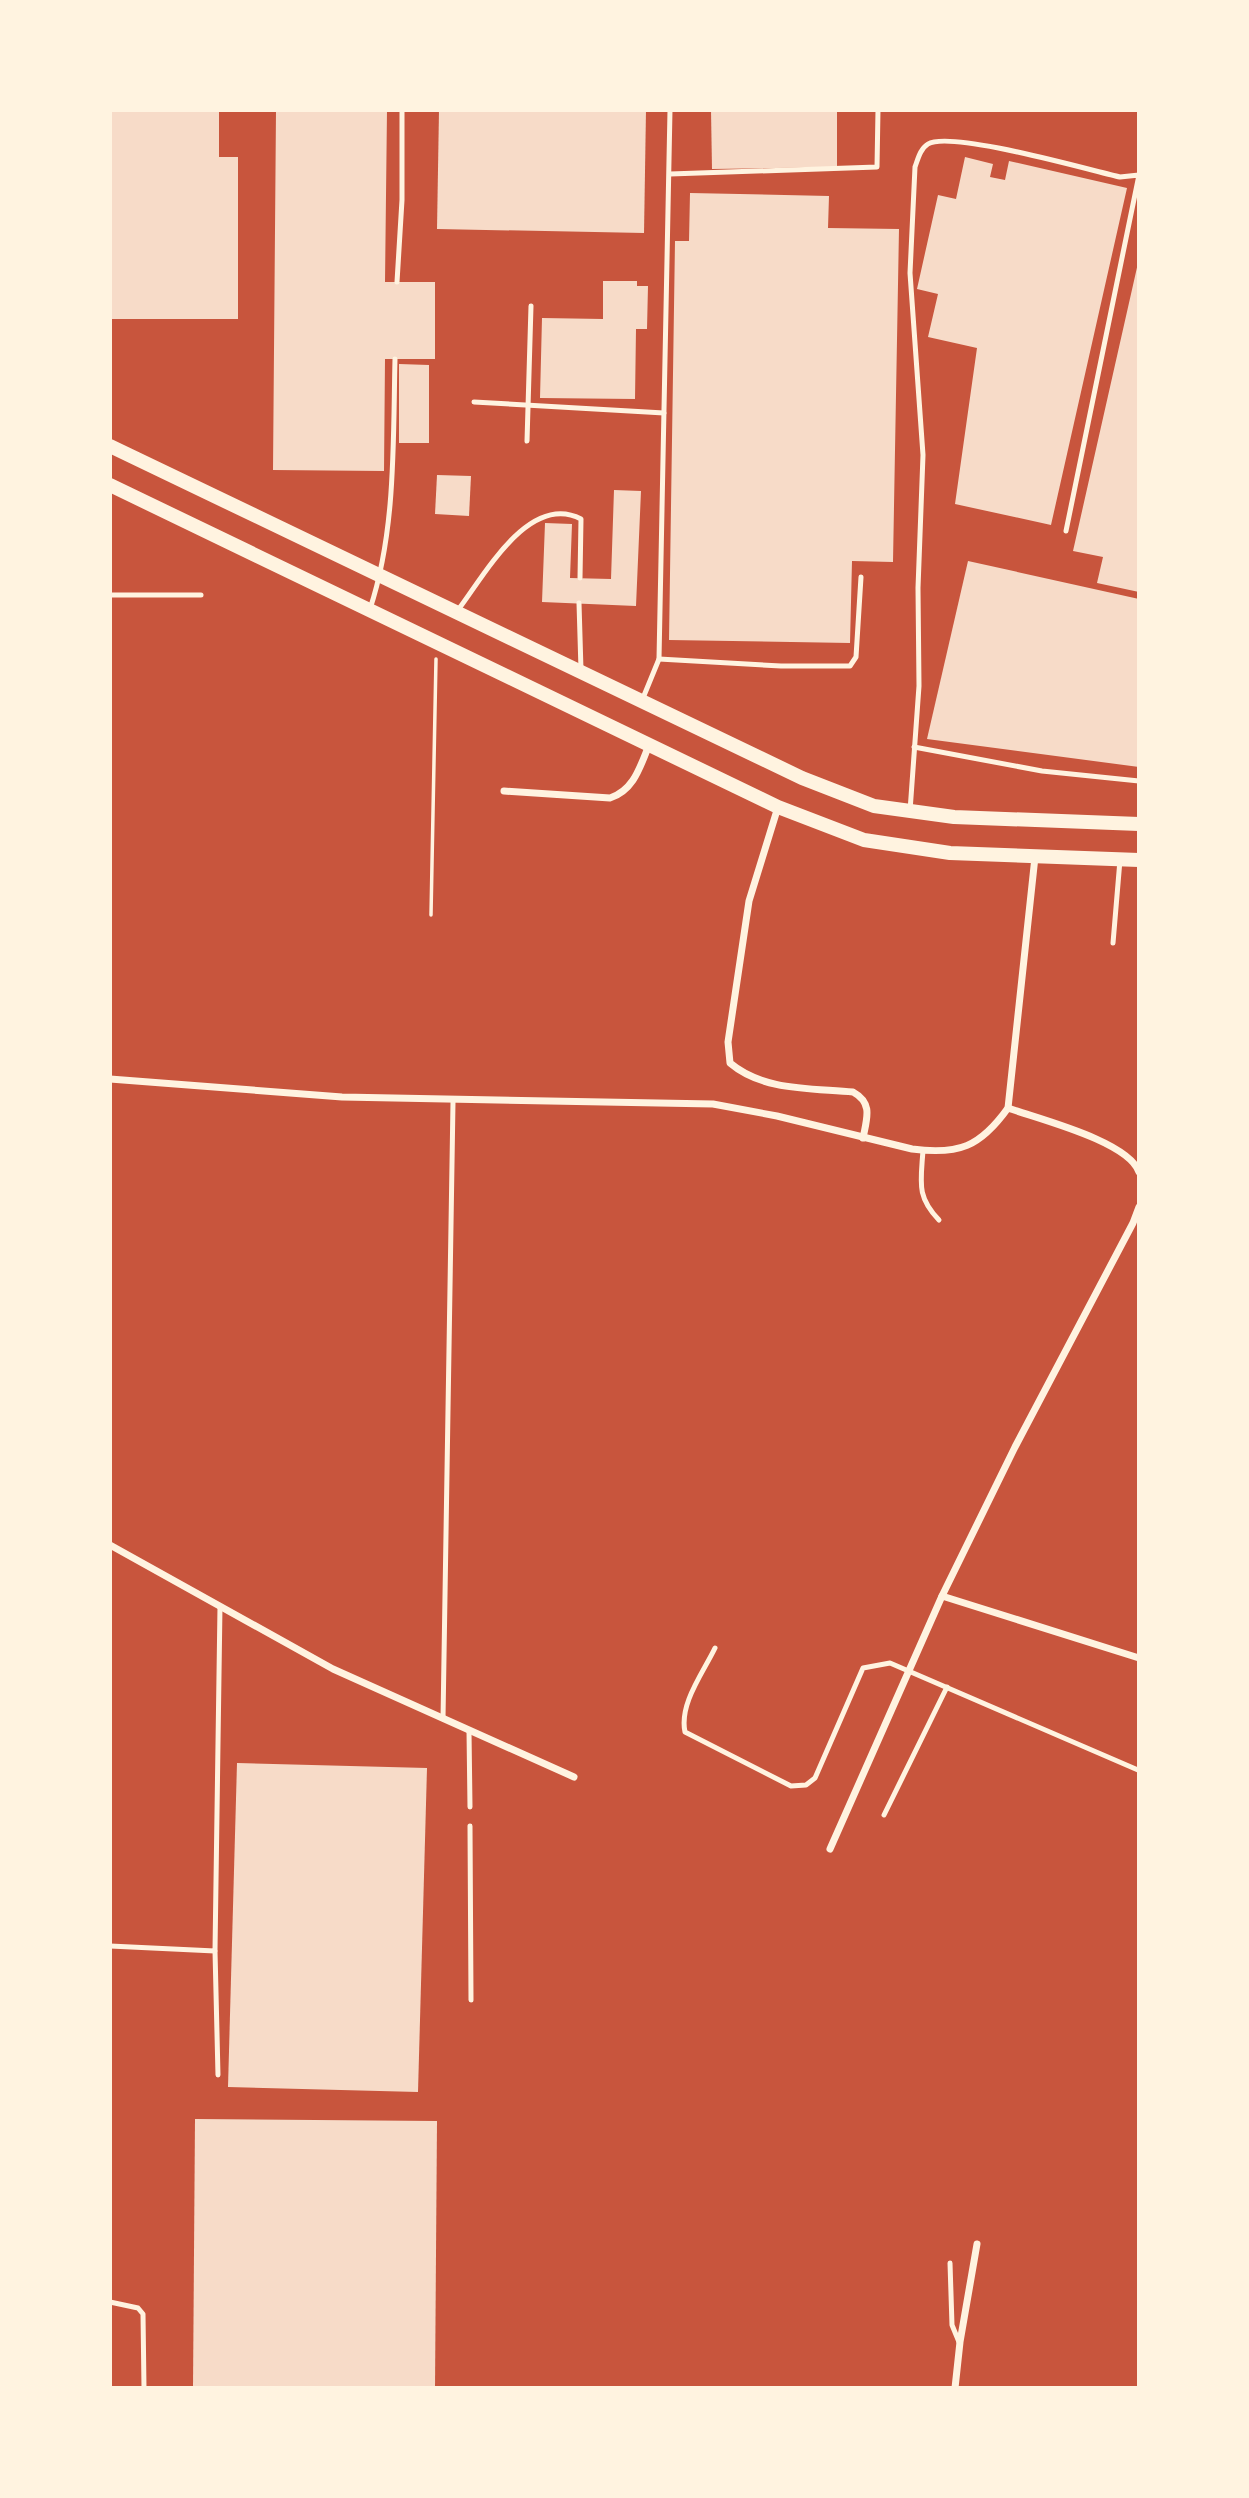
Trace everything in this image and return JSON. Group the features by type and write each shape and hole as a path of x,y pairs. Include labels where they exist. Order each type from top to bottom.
{"main road":[{"path":"110,446 802,778 874,806 954,817 1139,824"},
{"path":"110,485 778,807 864,841 950,853 1139,860"}],"street":[{"path":"504,791 610,798 624,794 634,780 649,745"},
{"path":"778,807 749,901 728,1042 730,1063 744,1074 772,1084 853,1092 863,1097 868,1109 863,1138"},
{"path":"110,1079 342,1097 453,1102 713,1104 923,1150 935,1152 964,1147 990,1133 1007,1108 1035,857"},
{"path":"1007,1108 1125,1154 1139,1172"},
{"path":"830,1849 942,1596 1015,1447 1139,1208"},
{"path":"110,1545 333,1669 573,1777"},
{"path":"942,1596 1139,1658"},
{"path":"955,2388 977,2244"}],"lane":[{"path":"397,282 402,200 402,110"},
{"path":"642,701 659,659 670,110"},
{"path":"670,174 877,167 878,110"},
{"path":"909,811 919,686 918,588 923,455 910,273 915,167 920,153 929,143 944,140 987,146 1120,177 1139,176 1066,531"},
{"path":"527,441 531,306"},
{"path":"370,611 381,576 391,476 395,359"},
{"path":"474,402 664,413"},
{"path":"457,612 506,546 529,523 546,515 581,519 580,578"},
{"path":"659,659 781,667 850,666 856,657 861,577"},
{"path":"110,595 201,595"},
{"path":"579,603 581,672"},
{"path":"914,747 1042,771 1139,781"},
{"path":"1113,943 1120,860"},
{"path":"443,1719 453,1102"},
{"path":"923,1150 920,1186 924,1205 939,1220"},
{"path":"218,2075 215,1951 220,1606"},
{"path":"715,1648 686,1707 683,1721 685,1732 791,1786 806,1785 816,1778 863,1668 890,1663 1138,1770"},
{"path":"884,1815 947,1687"},
{"path":"470,1731 470,1807"},
{"path":"470,1826 471,2000"},
{"path":"110,1946 215,1951"},
{"path":"950,2263 952,2325 960,2343"},
{"path":"110,2302 138,2308 143,2314 144,2388"}],"path":[{"path":"431,915 437,643"}],"building":[{"path":"110,110 219,110 219,157 238,157 238,319 110,319"},
{"path":"276,110 387,110 385,282 435,282 435,359 385,359 384,471 273,470"},
{"path":"439,110 646,110 644,233 437,229"},
{"path":"711,110 837,110 837,167 712,169"},
{"path":"965,157 993,164 990,177 1005,180 1009,161 1127,188 1051,525 955,504 977,348 928,337 938,294 917,289 938,195 956,199"},
{"path":"690,193 829,196 828,228 899,229 893,562 852,561 850,643 669,640 675,241 689,241"},
{"path":"1138,263 1139,592 1097,583 1103,557 1073,551"},
{"path":"603,281 637,281 637,286 648,286 647,329 636,329 635,399 540,398 542,318 603,319"},
{"path":"399,364 429,365 429,443 399,443"},
{"path":"437,475 471,476 469,516 435,514"},
{"path":"614,490 641,491 636,606 542,602 545,523 572,524 570,578 611,579"},
{"path":"968,561 1139,599 1139,767 927,739"},
{"path":"237,1763 427,1768 418,2092 228,2087"},
{"path":"195,2119 437,2121 435,2388 193,2388"}]}
